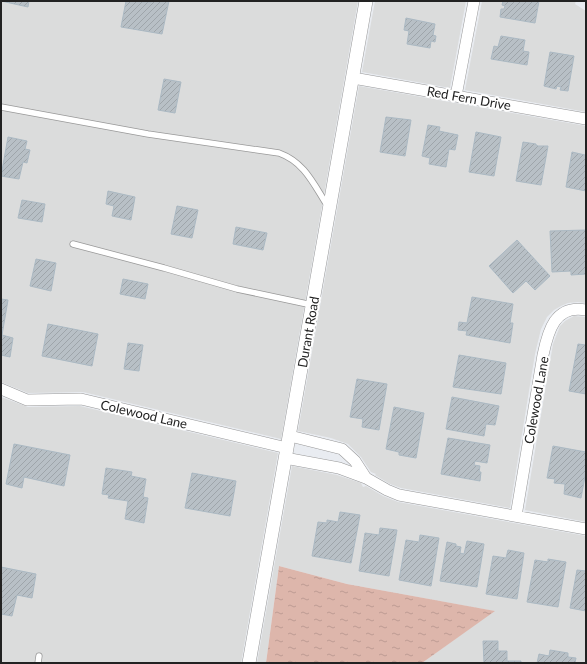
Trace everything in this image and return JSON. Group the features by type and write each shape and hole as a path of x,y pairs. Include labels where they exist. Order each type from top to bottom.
{"street":[{"name":"Durant Road","path":"249,663 366,1"},
{"path":"456,96 474,1"},
{"name":"Red Fern Drive","path":"353,78 586,119"},
{"name":"Colewood Lane","path":"516,516 543,355 549,332 554,322 565,312 579,309 586,310"},
{"name":"Colewood Lane","path":"1,389 27,400 81,399 287,447 366,478 399,495 586,529"},
{"name":"Colewood Lane","path":"287,447 342,449 355,460 366,478"}],"lane":[{"path":"1,107 148,134 279,153 298,163 330,209"},
{"path":"73,244 237,289 313,305"},
{"path":"38,663 39,656"}],"shaded area":[{"path":"1,1 358,1 281,439 83,392 28,393 1,382"},
{"path":"375,1 466,1 450,88 362,72"},
{"path":"482,1 576,1 575,4 586,11 586,112 465,90"},
{"path":"359,86 586,126 586,303 568,303 554,310 547,317 541,329 535,354 510,508 401,488 390,484 371,472 361,457 348,444 331,438 298,431"},
{"path":"574,316 586,317 586,522 525,510 553,344 560,326"},
{"path":"1,397 28,407 80,406 278,453 241,663 1,663"},
{"path":"292,466 337,475 361,483 363,487 366,486 383,496 398,502 586,536 586,663 422,663 494,611 347,584 279,566 266,663 257,663"}],"water":[{"path":"279,566 347,584 495,611 422,663 266,663"}],"building":[{"path":"1,1 29,1 28,7"},
{"path":"126,1 169,1 162,34 121,27"},
{"path":"503,1 539,1 535,23 500,17 501,9 504,9 505,6 502,5"},
{"path":"406,18 435,24 433,35 436,36 435,42 431,41 430,48 407,44 409,31 404,30"},
{"path":"501,36 525,40 523,51 529,52 527,65 491,59 494,46 498,47"},
{"path":"550,52 574,56 568,91 560,90 561,87 557,86 556,89 544,86"},
{"path":"164,79 181,82 175,113 158,110"},
{"path":"386,117 411,120 405,156 380,152"},
{"path":"428,125 440,127 439,131 458,135 455,150 449,149 446,167 429,164 430,158 422,156"},
{"path":"476,132 501,137 494,176 469,172"},
{"path":"8,137 27,141 25,149 30,150 27,163 23,162 19,179 1,176"},
{"path":"523,142 536,144 538,146 548,146 541,185 516,181"},
{"path":"572,152 586,154 586,191 566,187"},
{"path":"108,191 135,197 131,220 112,216 114,206 106,204"},
{"path":"22,200 45,204 42,222 18,218"},
{"path":"177,206 198,210 192,238 171,234"},
{"path":"236,227 267,233 263,250 233,244"},
{"path":"586,230 586,274 571,275 571,271 552,272 550,231"},
{"path":"517,240 550,276 535,290 526,281 513,293 489,266"},
{"path":"36,259 56,263 51,291 30,286"},
{"path":"123,279 148,284 145,299 120,294"},
{"path":"472,297 513,304 510,323 513,323 510,343 466,335 467,331 458,330 459,322 467,323"},
{"path":"1,299 8,300 2,335 13,338 10,357 1,355"},
{"path":"48,324 98,334 92,366 42,356"},
{"path":"128,343 143,345 139,371 124,369"},
{"path":"578,344 586,345 586,394 569,391"},
{"path":"459,355 506,363 501,394 453,387"},
{"path":"357,379 387,384 379,430 362,427 363,419 350,417"},
{"path":"452,397 499,406 495,425 486,424 484,436 446,429"},
{"path":"394,407 424,413 416,458 399,455 399,452 386,449"},
{"path":"448,438 490,445 487,463 475,461 474,465 480,466 480,481 441,474"},
{"path":"14,444 70,455 64,486 24,477 22,488 6,484"},
{"path":"553,446 586,452 586,471 581,498 564,494 565,484 554,483 555,479 547,478"},
{"path":"106,468 132,472 131,476 146,479 143,497 148,498 144,523 125,519 128,501 108,498 109,495 102,494"},
{"path":"192,473 236,481 230,516 185,508"},
{"path":"340,512 360,515 351,563 312,556 318,522 327,523 327,520 338,522"},
{"path":"380,528 397,530 389,576 359,571 365,533 379,535"},
{"path":"420,535 439,538 431,586 399,580 406,540 419,542"},
{"path":"467,541 484,544 477,587 440,581 447,542 461,547 460,553 464,554"},
{"path":"508,550 524,553 517,599 486,594 493,556 506,558"},
{"path":"548,559 566,562 558,607 527,602 535,560 548,562"},
{"path":"1,567 36,574 32,598 17,595 12,616 1,614"},
{"path":"577,570 586,571 586,611 570,608"},
{"path":"483,641 498,641 498,651 507,651 507,661 521,661 521,663 484,663"},
{"path":"550,650 568,653 568,657 576,658 575,663 537,663 539,654 549,656"}]}
